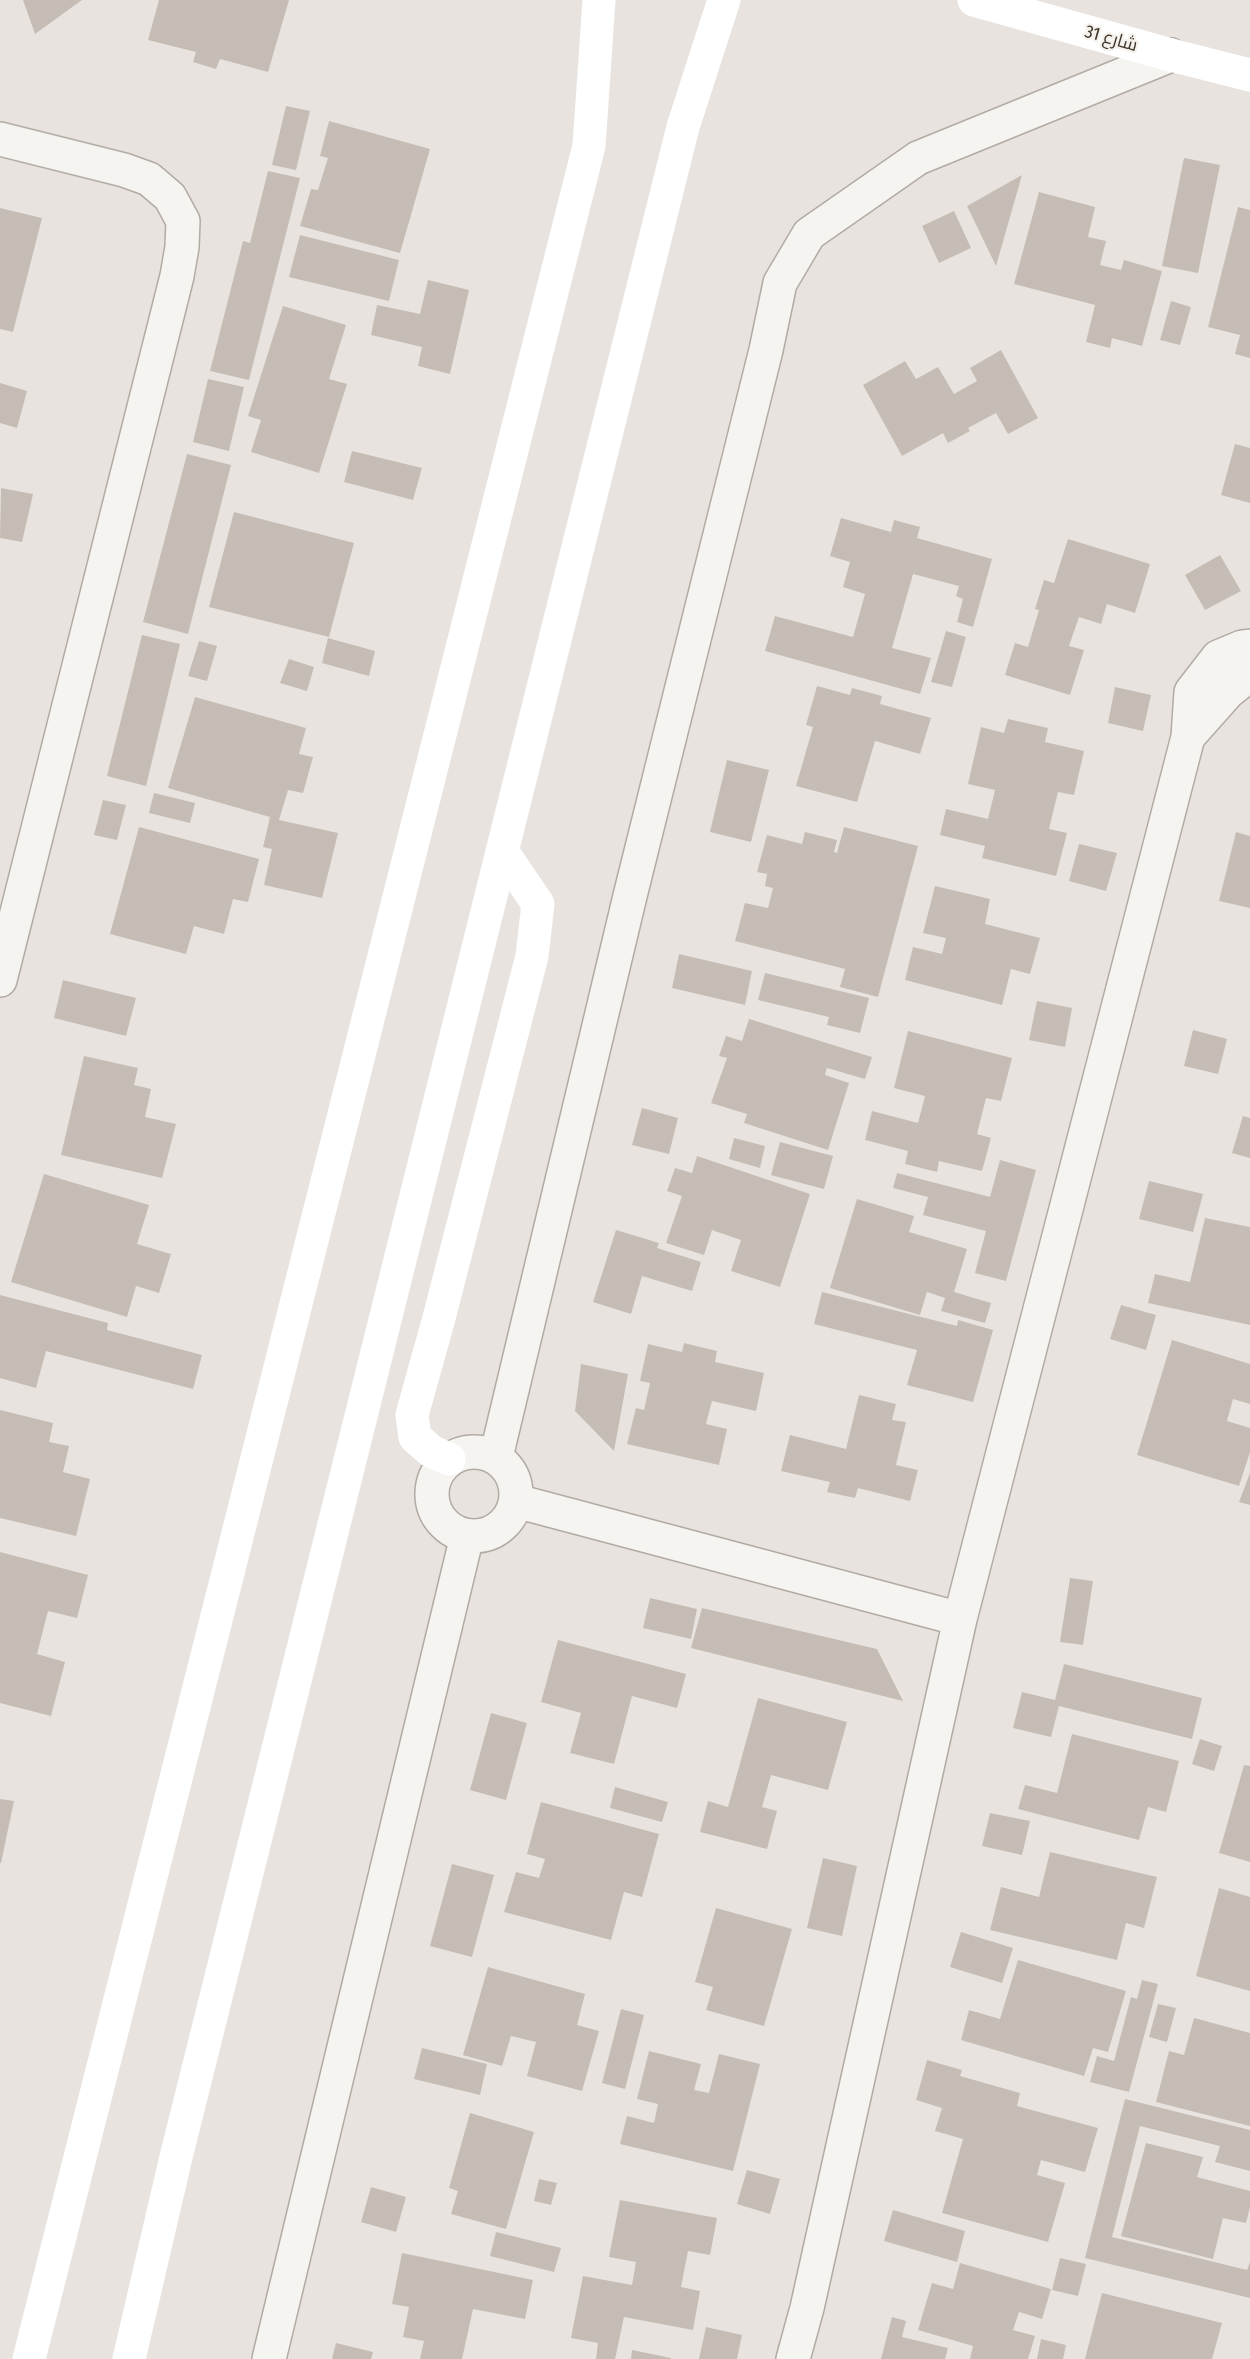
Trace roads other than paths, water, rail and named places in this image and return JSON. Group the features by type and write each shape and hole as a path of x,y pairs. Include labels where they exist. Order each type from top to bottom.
{"main road":[{"path":"29,2359 589,146 599,0"},
{"path":"129,2359 184,2122 683,127 724,0"},
{"name":"شارع 31","path":"974,0 1250,75"},
{"path":"448,1459 431,1451 415,1437 412,1415 532,956 538,904 502,851"}],"street":[{"path":"496,1457 630,896 763,362 780,284 809,234 918,159 1171,55"},
{"path":"0,139 149,179 170,197 183,221 182,247 177,276 0,980"},
{"path":"793,2359 807,2308 960,1619 1188,737 1191,692 1218,657 1250,646"},
{"path":"1188,737 1228,692 1243,680 1250,678"},
{"path":"480,1451 496,1457 508,1468 515,1484 516,1500 511,1516 499,1528 484,1535 467,1536 452,1531 439,1519 432,1504 431,1488 437,1471 448,1459 464,1452 480,1451"},
{"path":"516,1500 960,1619"},
{"path":"269,2359 467,1536"}]}
